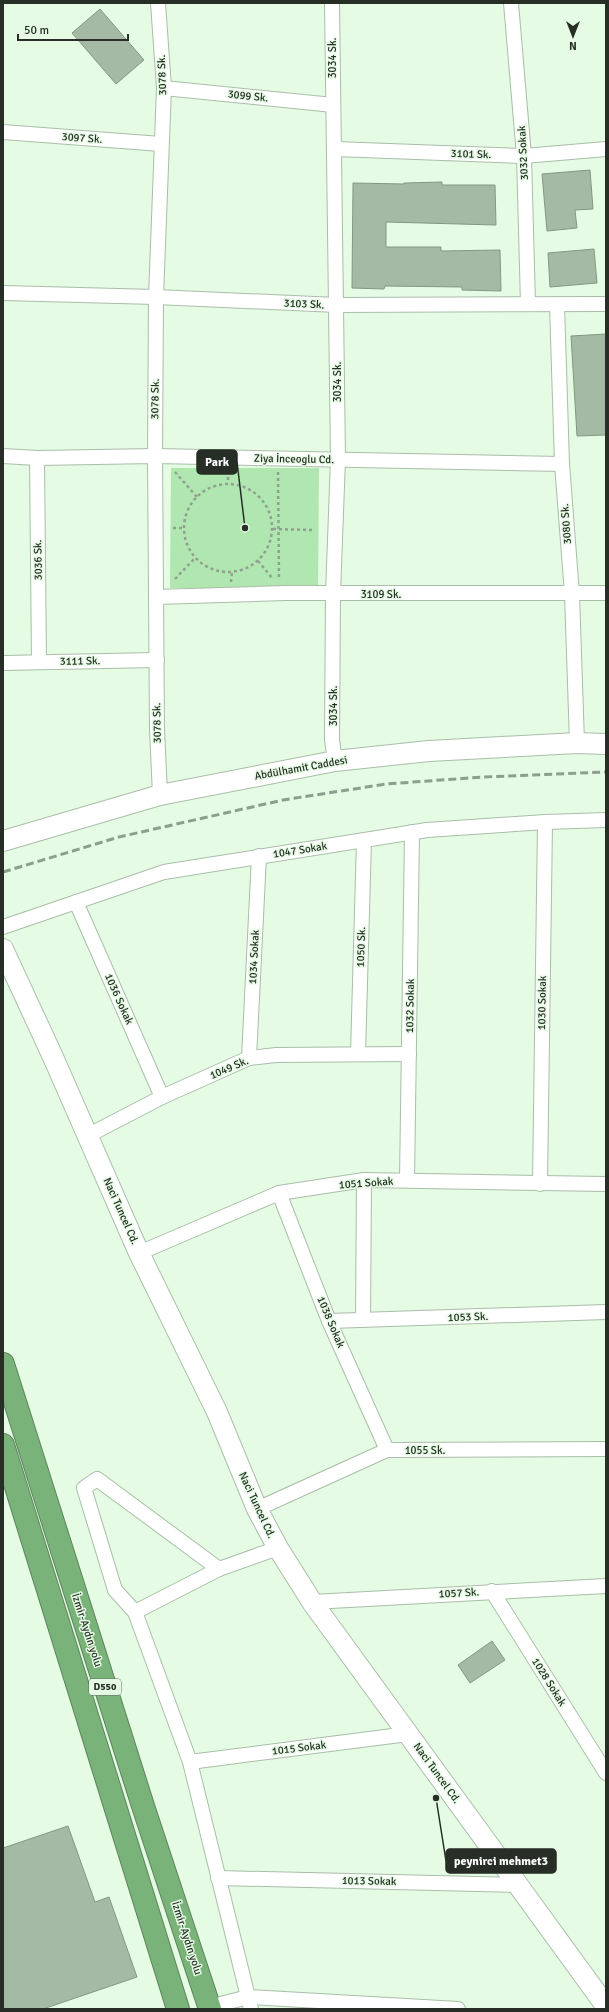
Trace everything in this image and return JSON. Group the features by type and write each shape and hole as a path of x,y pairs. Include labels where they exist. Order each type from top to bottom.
{"highway":[{"name":"İzmir-Aydın yolu","path":"3,1364 146,1813 210,2008"},
{"name":"D550","path":"3,1445 178,2009"}],"main road":[{"name":"Abdülhamit Caddesi","path":"3,841 160,795 335,761 430,751 577,743 606,744"},
{"name":"Naci Tuncel Cd.","path":"3,949 53,1057 139,1253 217,1412 257,1509 278,1548 312,1602 520,1885 606,2006"}],"street":[{"name":"3078 Sk.","path":"158,3 164,88 156,297 155,456 156,660 160,795"},
{"name":"3034 Sk.","path":"332,3 338,459 333,594 332,740 335,761"},
{"name":"3032 Sokak","path":"511,3 524,156 528,304"},
{"name":"3099 Sk.","path":"164,88 333,105"},
{"name":"3097 Sk.","path":"3,132 161,144"},
{"name":"3101 Sk.","path":"335,149 524,156 606,149"},
{"name":"3103 Sk.","path":"3,293 156,297 337,305 606,304"},
{"name":"3080 Sk.","path":"557,305 562,464 572,594 577,743"},
{"name":"Ziya İnceoglu Cd.","path":"3,456 37,458 155,456 562,464"},
{"name":"3036 Sk.","path":"37,458 39,662"},
{"name":"3109 Sk.","path":"156,597 285,593 606,593"},
{"name":"3111 Sk.","path":"3,663 156,660"},
{"name":"1047 Sokak","path":"3,927 164,872 412,832 544,822 606,820"},
{"name":"1030 Sokak","path":"540,1184 544,822"},
{"name":"1032 Sokak","path":"407,1180 412,832"},
{"name":"1050 Sk.","path":"358,1054 364,840"},
{"name":"1034 Sokak","path":"249,1058 259,856"},
{"name":"1036 Sokak","path":"76,902 162,1097"},
{"name":"1049 Sk.","path":"87,1136 162,1097 249,1058 276,1055 409,1054"},
{"name":"1051 Sokak","path":"139,1253 280,1193 364,1180 606,1184"},
{"path":"363,1320 364,1180"},
{"name":"1038 Sokak","path":"280,1193 330,1321 387,1450"},
{"name":"1053 Sk.","path":"330,1321 606,1312"},
{"name":"1055 Sk.","path":"257,1509 387,1450 606,1449"},
{"path":"219,1569 97,1479 84,1488 97,1537 115,1590 135,1612 190,1762 249,2003"},
{"path":"135,1612 219,1569 278,1548"},
{"name":"1057 Sk.","path":"312,1602 492,1591 606,1586"},
{"name":"1028 Sokak","path":"492,1591 606,1773"},
{"name":"1015 Sokak","path":"190,1762 408,1734"},
{"name":"1013 Sokak","path":"218,1878 520,1885"},
{"path":"210,2008 249,2003 458,2009"}],"path":[{"path":"258,561 279,585 278,458"},
{"path":"228,470 228,483"},
{"path":"175,472 197,496"},
{"path":"228,483 243,486 257,493 267,505 272,519 272,529 268,549 258,561 245,569 230,573 216,571 203,565 195,558 186,543 183,528 185,515 191,502 197,496 214,486 228,483"},
{"path":"173,528 183,528"},
{"path":"272,529 312,530"},
{"path":"175,579 195,558"}],"green space":[{"path":"171,468 319,468 318,589 170,588"}],"building":[{"path":"100,9 144,60 116,84 72,33"},
{"path":"590,170 593,209 575,210 577,228 547,231 542,174"},
{"path":"442,182 442,185 495,185 496,225 386,222 386,247 441,247 441,251 500,250 501,291 462,290 462,287 385,286 384,289 352,288 353,183 404,184"},
{"path":"594,249 597,283 550,287 548,253"},
{"path":"606,334 606,435 577,436 571,336"},
{"path":"492,1641 505,1660 470,1683 458,1665"},
{"path":"68,1826 95,1902 109,1897 137,1977 43,2009 3,2009 3,1848"}],"railway":[{"path":"3,872 119,837 283,800 386,784 483,777 606,772"}],"place":[{"name":"Park","path":"245,528"},
{"name":"peynirci mehmet3","path":"436,1798"}]}
